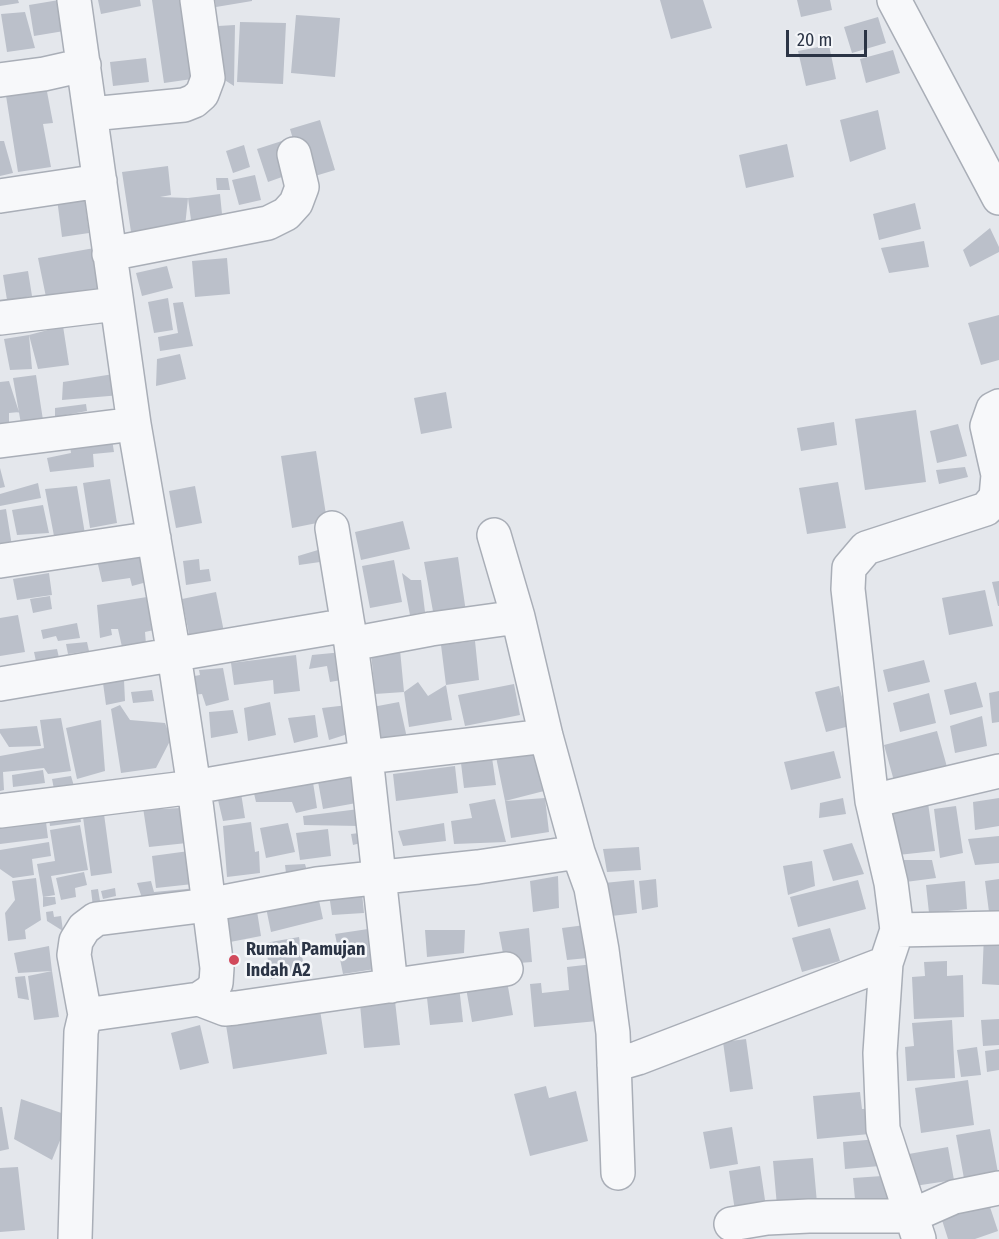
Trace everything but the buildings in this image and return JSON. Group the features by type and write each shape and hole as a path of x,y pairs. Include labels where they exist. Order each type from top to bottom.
{"street":[{"path":"74,0 134,424 194,787 217,968 216,983 211,991 200,999 85,1016"},
{"path":"91,114 184,105 194,101 202,94 208,78 197,0"},
{"path":"894,0 991,165 999,198"},
{"path":"0,80 44,74 84,65"},
{"path":"109,254 268,223 286,214 296,203 302,187 294,154"},
{"path":"0,196 100,181"},
{"path":"0,318 116,304"},
{"path":"915,1227 883,1129 880,1053 886,963 897,930 891,883 872,801 848,589 849,568 866,548 986,509 996,497 998,475 987,426 993,409 999,406"},
{"path":"0,441 134,424"},
{"path":"332,528 350,635 366,757 391,986"},
{"path":"494,535 518,618 546,736 578,852 591,888 613,1033 618,1173"},
{"path":"0,561 154,538"},
{"path":"0,684 174,655 518,618"},
{"path":"0,812 194,787 366,757 546,736"},
{"path":"872,801 999,771"},
{"path":"75,1239 81,1032 85,1016 74,955 76,941 84,928 96,919 208,905 317,884 536,860 578,852"},
{"path":"897,930 999,928"},
{"path":"614,1065 638,1058 886,963"},
{"path":"200,999 225,1009 506,969"},
{"path":"731,1224 767,1218 809,1216 915,1227 954,1197 999,1188"}],"place":[{"name":"Rumah Pamujan Indah A2","path":"234,960"}]}
